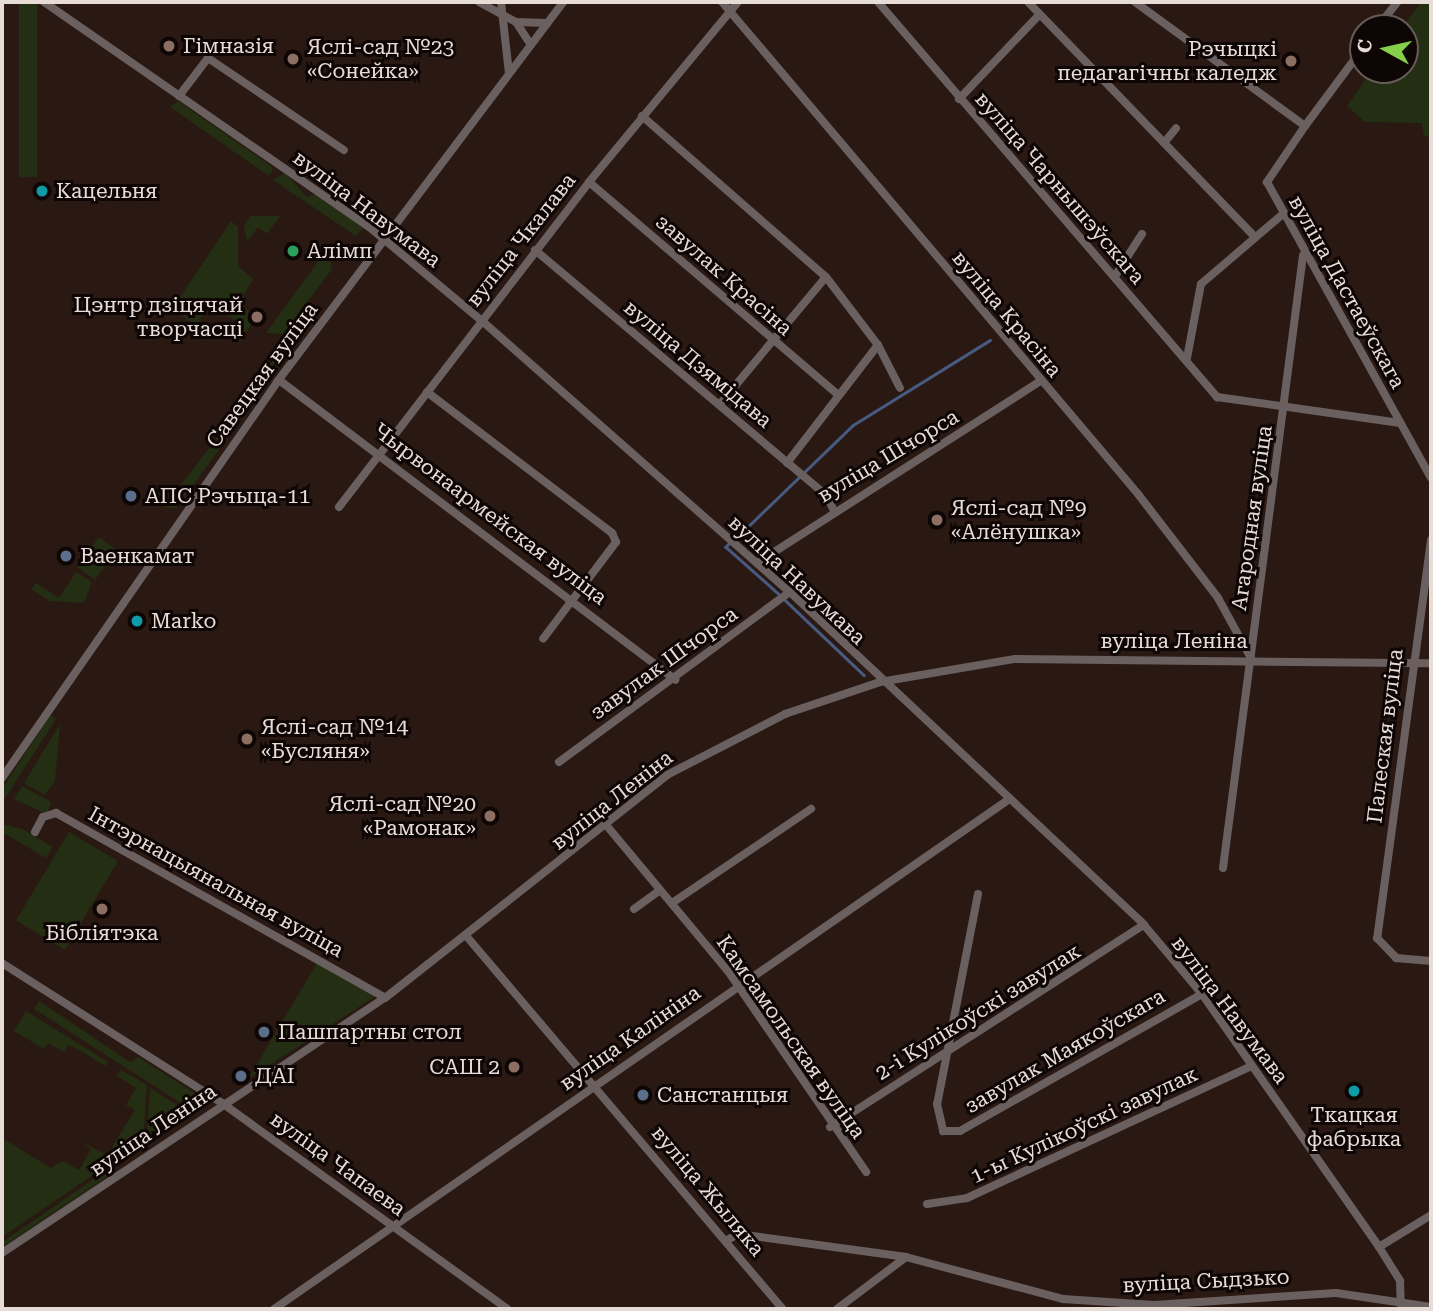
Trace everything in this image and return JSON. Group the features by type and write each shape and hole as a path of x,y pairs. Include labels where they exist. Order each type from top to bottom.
{"street":[{"name":"вуліца Навумава","path":"44,2 384,239 481,320 790,592 880,682 1144,926 1202,994 1379,1247 1400,1281 1403,1306"},
{"path":"479,2 505,19 547,23"},
{"path":"501,2 509,33 509,74"},
{"name":"Савецкая вуліца","path":"2,778 279,380 563,2"},
{"name":"вуліца Красіна","path":"722,2 1218,598 1251,658"},
{"name":"вуліца Чкалава","path":"339,507 589,182 738,2"},
{"name":"вуліца Чарнышэўскага","path":"878,2 959,99 1187,358 1217,397 1285,409"},
{"path":"1028,2 1252,234"},
{"path":"1135,2 1306,126 1349,67"},
{"path":"959,99 1039,15"},
{"path":"516,22 531,45"},
{"path":"509,33 531,45"},
{"path":"179,96 208,58 344,150"},
{"path":"642,116 827,277 878,345 900,388"},
{"name":"вуліца Дастаеўскага","path":"1306,126 1267,182 1303,255 1431,478"},
{"path":"1164,143 1176,128"},
{"name":"завулак Красіна","path":"589,182 836,394"},
{"path":"1187,358 1201,284 1252,234 1283,214"},
{"path":"1115,276 1142,234"},
{"name":"вуліца Дзямідава","path":"536,250 720,404 787,463 833,509"},
{"name":"Агародная вуліца","path":"1223,868 1303,255"},
{"path":"720,404 771,340 827,277"},
{"path":"787,463 836,394 878,345"},
{"name":"Чырвонаармейская вуліца","path":"279,380 576,599 676,680"},
{"name":"вуліца Шчорса","path":"757,563 833,509 1040,381"},
{"path":"427,392 617,542 543,639"},
{"path":"1285,409 1400,423"},
{"name":"Палеская вуліца","path":"1431,540 1412,663 1377,938 1396,958 1431,961"},
{"name":"завулак Шчорса","path":"559,762 676,680 790,592"},
{"name":"вуліца Леніна","path":"2,1254 222,1103 385,998 468,938 607,826 708,751 785,714 880,682 1015,659 1251,658 1431,663"},
{"name":"вуліца Калініна","path":"274,1309 593,1084 1008,800"},
{"path":"672,903 811,809"},
{"name":"Інтэрнацыянальная вуліца","path":"35,832 43,817 56,813 385,998"},
{"name":"Камсамольская вуліца","path":"607,826 657,892 672,903 735,986 830,1127 866,1172"},
{"path":"634,909 657,892"},
{"path":"950,1048 978,894"},
{"name":"2-і Кулікоўскі завулак","path":"830,1127 1144,926"},
{"name":"вуліца Жыляка","path":"468,938 729,1239 783,1309"},
{"name":"вуліца Чапаева","path":"2,963 222,1103 508,1309"},
{"name":"завулак Маякоўскага","path":"950,1048 937,1104 943,1130 960,1131 1202,994"},
{"name":"1-ы Кулікоўскі завулак","path":"927,1204 967,1198 1252,1066"},
{"path":"1379,1247 1431,1215"},
{"name":"вуліца Сыдзько","path":"729,1239 738,1234 906,1257 1063,1299 1154,1305 1336,1293 1403,1306 1431,1307"},
{"path":"837,1309 906,1257"}],"green space":[{"path":"19,2 37,2 37,177 19,177"},
{"path":"1421,2 1431,2 1431,137 1424,136 1422,123 1365,122 1347,106 1362,84 1419,84 1419,14 1412,14"},
{"path":"178,101 271,166 273,170 269,176 170,107"},
{"path":"285,173 307,197 315,194 364,227 356,236 273,180"},
{"path":"250,216 280,216 267,234 258,227 247,242 244,227"},
{"path":"231,221 238,227 238,266 253,279 239,304 257,317 239,342 228,335 236,321 210,304 199,320 212,330 209,334 172,309"},
{"path":"327,249 332,269 283,334 266,333"},
{"path":"309,306 320,308 311,325 277,371 267,373 262,370"},
{"path":"240,408 243,416 177,508 164,507"},
{"path":"99,537 117,550 95,580 77,567"},
{"path":"76,572 92,582 84,603 50,601 31,589 36,583 59,598"},
{"path":"50,715 56,719 2,803 2,789"},
{"path":"60,724 55,781 45,795 24,783"},
{"path":"22,786 51,802 47,814 14,799"},
{"path":"2,824 22,829 53,847 46,858 2,832"},
{"path":"69,832 118,861 65,950 16,920"},
{"path":"320,958 379,994 248,1079"},
{"path":"39,1001 130,1062 138,1057 201,1097 199,1108 195,1112 34,1009"},
{"path":"26,1011 108,1062 105,1066 68,1045 64,1052 48,1043 44,1049 14,1031"},
{"path":"121,1070 147,1085 143,1147 127,1157 112,1147 135,1110 126,1105 136,1088 117,1076"},
{"path":"150,1088 191,1114 146,1145"},
{"path":"2,1138 51,1168 63,1161 79,1170 91,1149 81,1141 115,1160 2,1237"},
{"path":"117,1163 111,1174 2,1247 2,1242"}],"waterway":[{"path":"735,539 853,425 990,340"},
{"path":"730,543 726,547 780,595"},
{"path":"785,600 864,675"}],"place":[{"name":"Гімназія","path":"169,46"},
{"name":"Яслі-сад №23 «Сонейка»","path":"293,59"},
{"name":"Рэчыцкі педагагічны каледж","path":"1291,61"},
{"name":"Кацельня","path":"42,191"},
{"name":"Алімп","path":"293,251"},
{"name":"Цэнтр дзіцячай творчасці","path":"257,317"},
{"name":"АПС Рэчыца-11","path":"131,496"},
{"name":"Яслі-сад №9 «Алёнушка»","path":"937,520"},
{"name":"Ваенкамат","path":"66,556"},
{"name":"Marko","path":"137,621"},
{"name":"Яслі-сад №14 «Бусляня»","path":"247,739"},
{"name":"Яслі-сад №20 «Рамонак»","path":"490,816"},
{"name":"Бібліятэка","path":"102,909"},
{"name":"Пашпартны стол","path":"264,1032"},
{"name":"САШ 2","path":"514,1067"},
{"name":"ДАІ","path":"241,1076"},
{"name":"Ткацкая фабрыка","path":"1354,1091"},
{"name":"Санстанцыя","path":"643,1095"}]}
